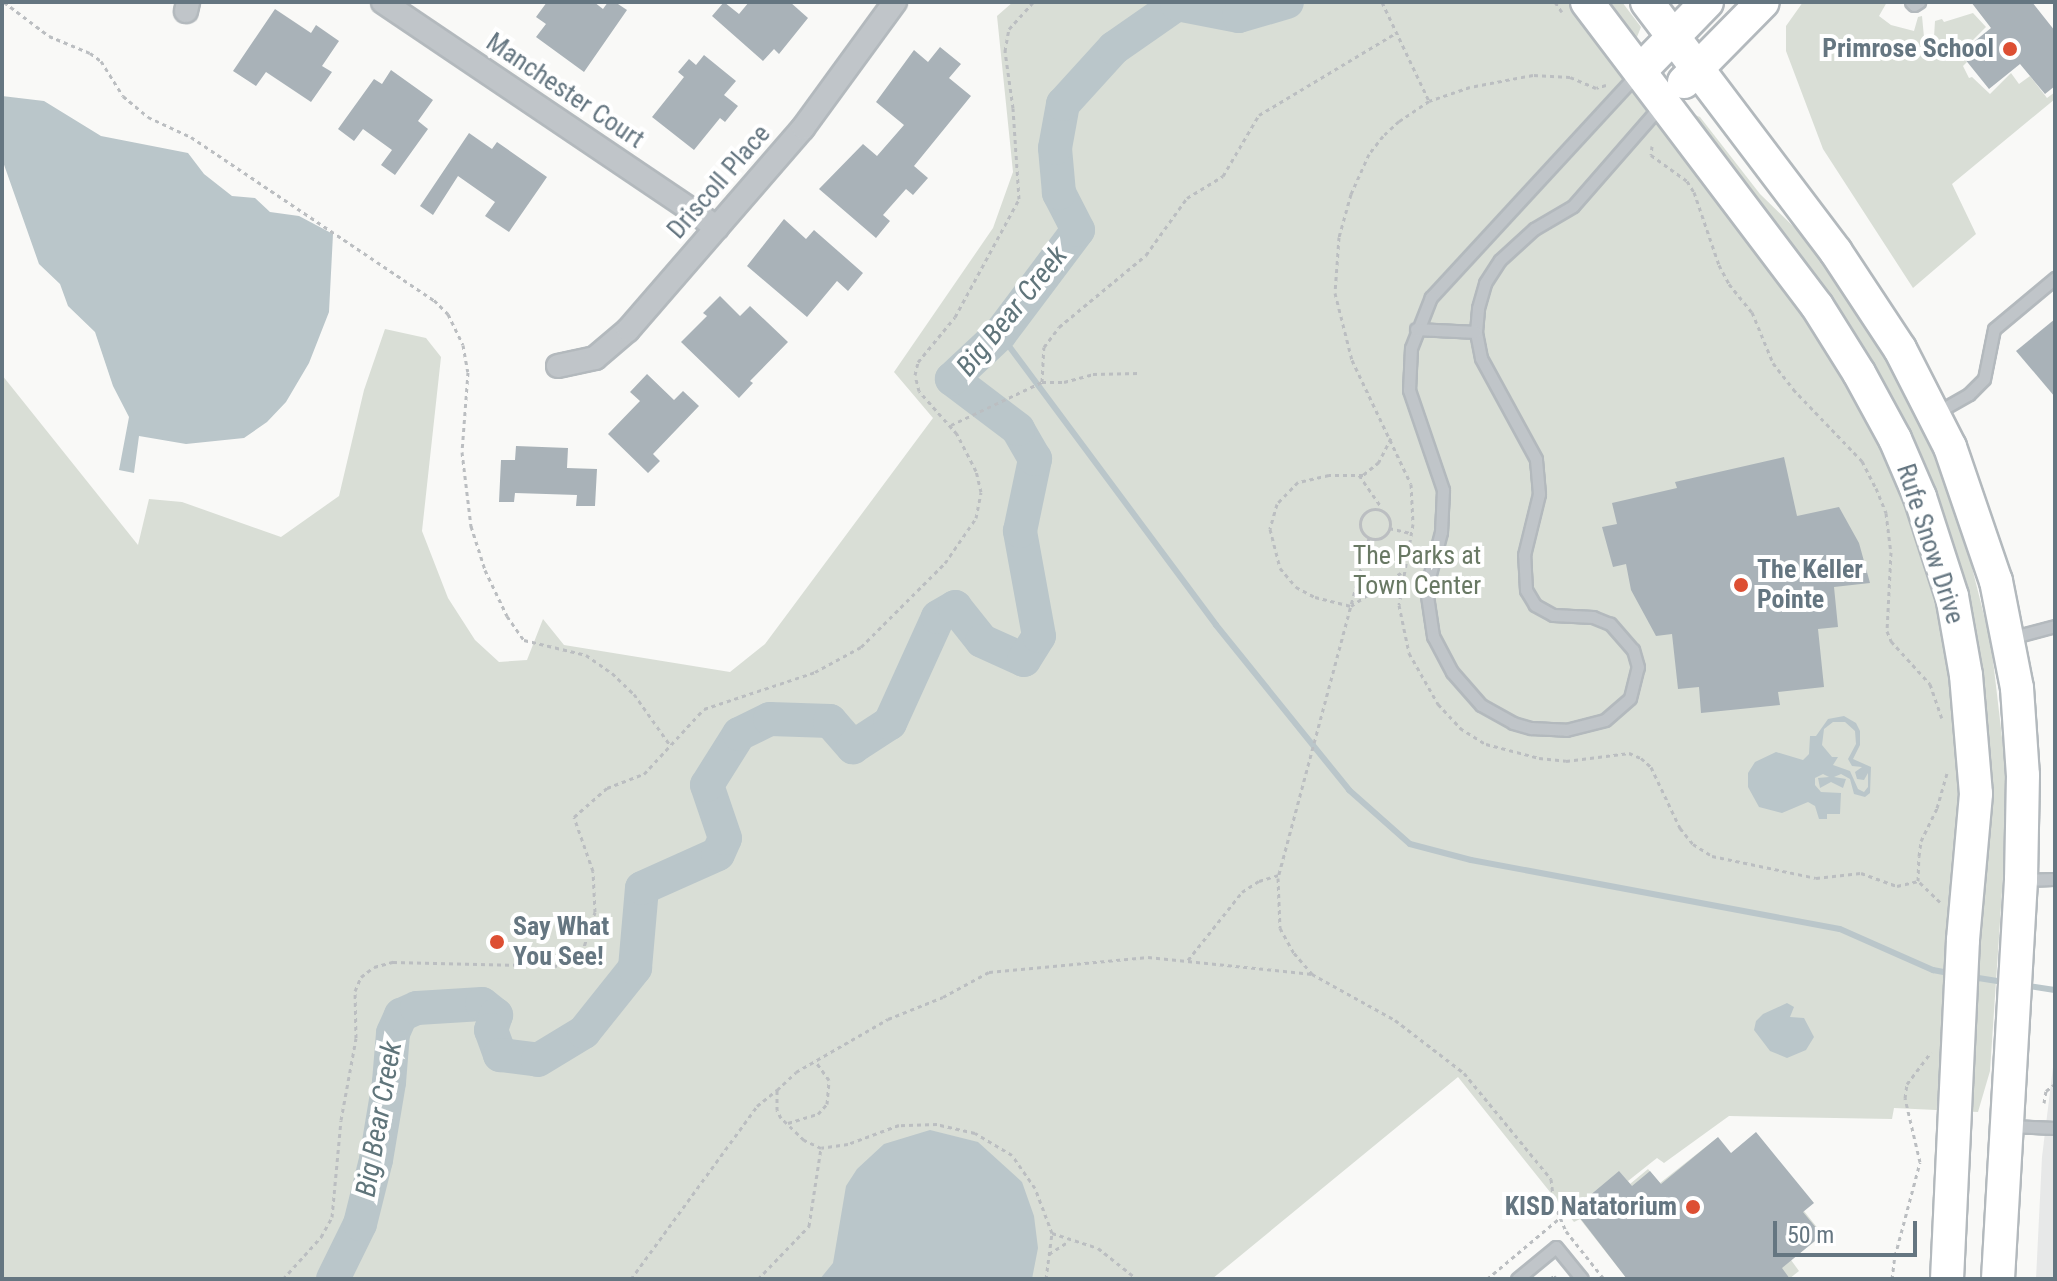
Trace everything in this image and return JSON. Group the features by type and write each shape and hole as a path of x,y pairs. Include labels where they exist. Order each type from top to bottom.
{"main road":[{"name":"Rufe Snow Drive","path":"1587,2 1817,306 1859,373 1895,439 1920,497 1952,596 1961,648 1976,794 1963,940 1948,1038 1947,1279"},
{"name":"Rufe Snow Drive","path":"1647,2 1845,264 1900,349 1934,414 1983,535 2009,638 2021,729 2021,880 1998,1279"},
{"path":"1640,71 1707,2"},
{"path":"1664,102 1763,2"},
{"path":"1961,648 2009,638"},
{"path":"1969,877 2021,880"}],"street":[{"name":"Manchester Court","path":"383,2 717,227"},
{"name":"Driscoll Place","path":"558,366 595,358 628,330 803,128 895,2"}],"lane":[{"path":"1911,2 1914,5 1919,2"},
{"path":"1640,71 1440,287 1416,329 1408,370 1409,390 1443,490 1441,532 1426,589 1433,636 1452,672 1481,705 1531,728 1566,730 1585,727 1620,710 1636,684 1638,667 1633,650 1610,624 1593,617 1553,615 1535,605 1526,590 1524,555 1539,494 1536,459 1481,358 1476,332 1485,283 1500,260 1534,229 1573,206 1664,102"},
{"path":"1934,414 1969,394 1984,379 1994,329 2055,278"},
{"path":"1416,329 1476,332"},
{"path":"2009,638 2055,626"},
{"path":"2021,880 2055,879"},
{"path":"2005,1126 2055,1128"},
{"path":"1517,1279 1556,1247 1582,1279"}],"path":[{"path":"4,2 49,36 90,53 101,61 123,96 148,117 191,137 434,300 448,314 463,345 468,372 462,452 471,526 485,570 507,616 524,640 586,655 612,673 634,694 670,746"},
{"path":"283,1279 321,1237 332,1217 341,1120 356,1038 355,991 361,977 374,967 393,962 567,966 582,953 595,912 593,871 574,817 607,788 644,774 704,709 815,672 861,647 945,563 976,518 981,492 976,471 950,426 919,391 915,375 918,362 955,317 1019,199 1013,108 1005,51 1009,29 1033,2"},
{"path":"1382,2 1429,101"},
{"path":"1042,382 1044,347 1059,327 1146,255 1187,198 1223,176 1259,115 1396,33"},
{"path":"1609,84 1596,88 1570,77 1533,75 1470,87 1429,101 1399,121 1369,154 1351,194 1335,272 1339,315 1352,360 1391,438 1411,484 1415,502 1399,605 1409,653 1438,704 1460,728 1486,744 1539,758 1566,761 1629,753 1641,758 1651,767 1680,828 1693,844 1725,861 1816,878 1861,873 1897,886 1918,881"},
{"path":"1652,146 1651,155 1687,181 1694,192 1719,265 1733,291 1752,312 1773,363 1793,389 1862,461 1876,488 1886,513 1891,552 1887,631 1891,641 1930,684 1946,730"},
{"path":"950,426 1042,382 1051,384 1093,374 1139,373"},
{"path":"1391,438 1379,462 1359,475 1329,475 1298,482 1277,504 1270,529 1274,555 1289,581 1306,593 1351,606 1404,571"},
{"path":"1359,475 1389,519 1389,528 1379,538 1369,538"},
{"path":"1369,538 1360,527 1361,517 1373,508 1383,511"},
{"path":"1389,528 1411,533"},
{"path":"1369,538 1279,875 1280,928 1294,953 1312,974 1395,1020 1464,1073 1551,1179 1554,1203 1566,1231 1604,1279"},
{"path":"1918,881 1921,841 1945,786 1948,764"},
{"path":"1188,960 1242,892 1259,881 1279,875"},
{"path":"1918,881 1941,903"},
{"path":"631,1279 757,1106 788,1078 888,1019 943,997 989,972 1148,957 1312,974"},
{"path":"1892,1279 1895,1256 1920,1162 1905,1098 1907,1084 1948,1038"},
{"path":"787,1123 818,1114 827,1104 829,1080 816,1062"},
{"path":"2044,1103 2046,1091 2055,1084"},
{"path":"777,1090 777,1110 804,1140 821,1148 848,1144 899,1125 937,1124 962,1128 997,1145 1024,1169 1035,1188 1052,1233 1046,1279"},
{"path":"758,1279 809,1226 821,1148"},
{"path":"1487,1279 1561,1217"},
{"path":"1052,1233 1098,1248 1137,1279"},
{"path":"1049,1254 1069,1241"},
{"path":"1550,1279 1554,1276 1557,1279"}],"shaded area":[{"path":"2,96 44,101 101,136 188,153 204,174 232,196 255,198 270,212 299,216 333,234 329,312 309,363 286,402 267,422 244,438 186,444 139,436 134,473 119,470 129,417 113,386 95,332 68,306 60,284 39,264 2,159"},
{"path":"1844,716 1856,723 1860,731 1860,745 1853,759 1871,767 1870,793 1865,797 1854,794 1850,779 1841,774 1834,777 1846,779 1843,788 1831,782 1820,788 1818,778 1829,777 1823,774 1815,778 1815,785 1821,792 1841,793 1840,814 1827,814 1827,819 1819,819 1815,806 1808,802 1782,813 1759,807 1748,787 1748,773 1755,762 1776,752 1803,760 1809,754 1810,736 1816,736 1828,719","holes":["1833,722 1845,722 1855,731 1856,744 1848,759 1852,766 1862,767 1855,772 1857,779 1864,780 1868,773 1868,787 1864,792 1858,789 1850,771 1833,765 1838,757 1832,757 1822,745 1824,729"]},
{"path":"1787,1003 1794,1007 1790,1017 1804,1018 1814,1037 1806,1050 1787,1058 1770,1051 1754,1030 1756,1021 1763,1014"},
{"path":"2055,1051 2055,1279 2036,1279 2042,1157"},
{"path":"930,1130 978,1142 1022,1182 1034,1216 1038,1248 1032,1279 820,1279 833,1263 846,1186 857,1169 884,1144"}],"green space":[{"name":"The Parks at Town Center","path":"1013,2 1622,2 1641,27 1635,42 1690,113 1700,117 1760,194 1796,229 1834,277 1882,350 1924,430 1964,536 1991,643 2005,763 2005,847 1990,1071 1978,1112 1894,1108 1892,1119 1729,1116 1664,1163 1657,1158 1628,1181 1630,1184 1648,1169 1660,1183 1717,1138 1730,1155 1804,1211 1823,1235 1791,1260 1799,1271 1789,1279 1627,1279 1580,1219 1574,1222 1458,1077 1212,1279 2,1279 2,375 138,545 149,499 182,502 281,537 339,496 364,390 385,329 426,338 441,357 422,531 448,598 475,640 499,662 527,660 543,619 564,645 730,672 765,644 933,418 894,372 993,228 1013,172 997,16"},
{"path":"1803,2 1887,2 1879,16 1891,25 1914,31 1918,17 1922,16 1924,37 1934,37 1935,21 1942,19 1944,22 1973,13 1986,27 1960,53 1967,62 1963,66 1969,78 1972,77 1990,94 2011,73 2019,84 2030,76 2047,98 2055,92 2055,99 1952,184 1976,234 1913,288 1823,149 1786,51 1786,26"}],"building":[{"path":"547,2 594,2 603,9 608,2 615,2 627,10 584,72 536,37 546,24 536,17"},
{"path":"724,2 739,14 749,2 790,2 808,18 779,54 774,49 763,61 712,16"},
{"name":"Primrose School","path":"1971,2 2032,2 2055,31 2055,86 2045,94 2020,64 1989,89 1960,53 1991,28"},
{"path":"275,9 311,33 316,25 339,41 322,66 332,72 311,102 266,72 256,86 233,71"},
{"path":"940,47 961,64 949,78 971,96 914,166 928,178 913,195 906,189 883,215 890,221 876,238 819,189 863,144 877,156 904,125 876,102 914,50 928,62"},
{"path":"704,55 736,81 724,95 738,106 725,122 720,118 694,150 652,117 684,77 678,72 689,59 696,65"},
{"path":"391,70 433,100 418,121 428,129 395,175 381,165 392,150 363,129 354,141 338,129 374,79 382,84"},
{"path":"469,133 492,149 497,142 547,177 509,232 485,216 495,202 458,176 433,215 420,206"},
{"path":"784,219 806,239 814,230 863,273 848,291 837,281 807,317 747,266"},
{"path":"720,296 740,316 750,306 788,342 750,381 753,383 739,398 681,342 707,316 703,313"},
{"path":"2055,319 2055,397 2016,351"},
{"path":"647,374 674,400 683,391 699,406 653,454 660,461 648,473 608,434 640,401 630,392"},
{"path":"516,446 568,448 567,468 597,469 595,506 576,506 577,495 515,493 514,502 499,502 501,460 515,460"},
{"name":"The Keller Pointe","path":"1784,457 1797,516 1839,507 1859,543 1870,583 1834,587 1838,627 1818,629 1824,687 1778,692 1780,705 1701,713 1699,687 1678,689 1672,634 1656,636 1631,590 1626,564 1613,567 1602,527 1617,524 1612,503 1677,488 1675,482"},
{"name":"KISD Natatorium","path":"1756,1132 1814,1203 1803,1212 1822,1235 1782,1268 1790,1279 1627,1279 1580,1218 1589,1210 1582,1202 1619,1171 1632,1186 1650,1171 1661,1184 1718,1137 1731,1153"}],"waterway":[{"name":"Big Bear Creek","path":"333,1279 360,1224 376,1160 389,1082 393,1033 401,1015 417,1008 482,1004 496,1015 491,1030 500,1055 538,1060 584,1032 635,968 642,888 718,854 725,838 707,785 739,734 770,719 830,721 853,747 890,723 938,617 955,607 982,641 1024,660 1039,636 1020,531 1035,459 1018,429 952,379 1000,334 1078,230 1059,193 1055,148 1063,104 1114,48 1177,4 1239,16 1287,2"},
{"path":"1000,334 1216,625 1349,790 1410,844 1471,860 1840,929 1933,970 1953,974"},
{"path":"1972,977 2004,982"},
{"path":"2023,985 2055,990"}],"place":[{"name":"Primrose School","path":"2010,49"},
{"name":"The Keller Pointe","path":"1741,585"},
{"name":"Say What You See!","path":"497,942"},
{"name":"KISD Natatorium","path":"1693,1207"}]}
